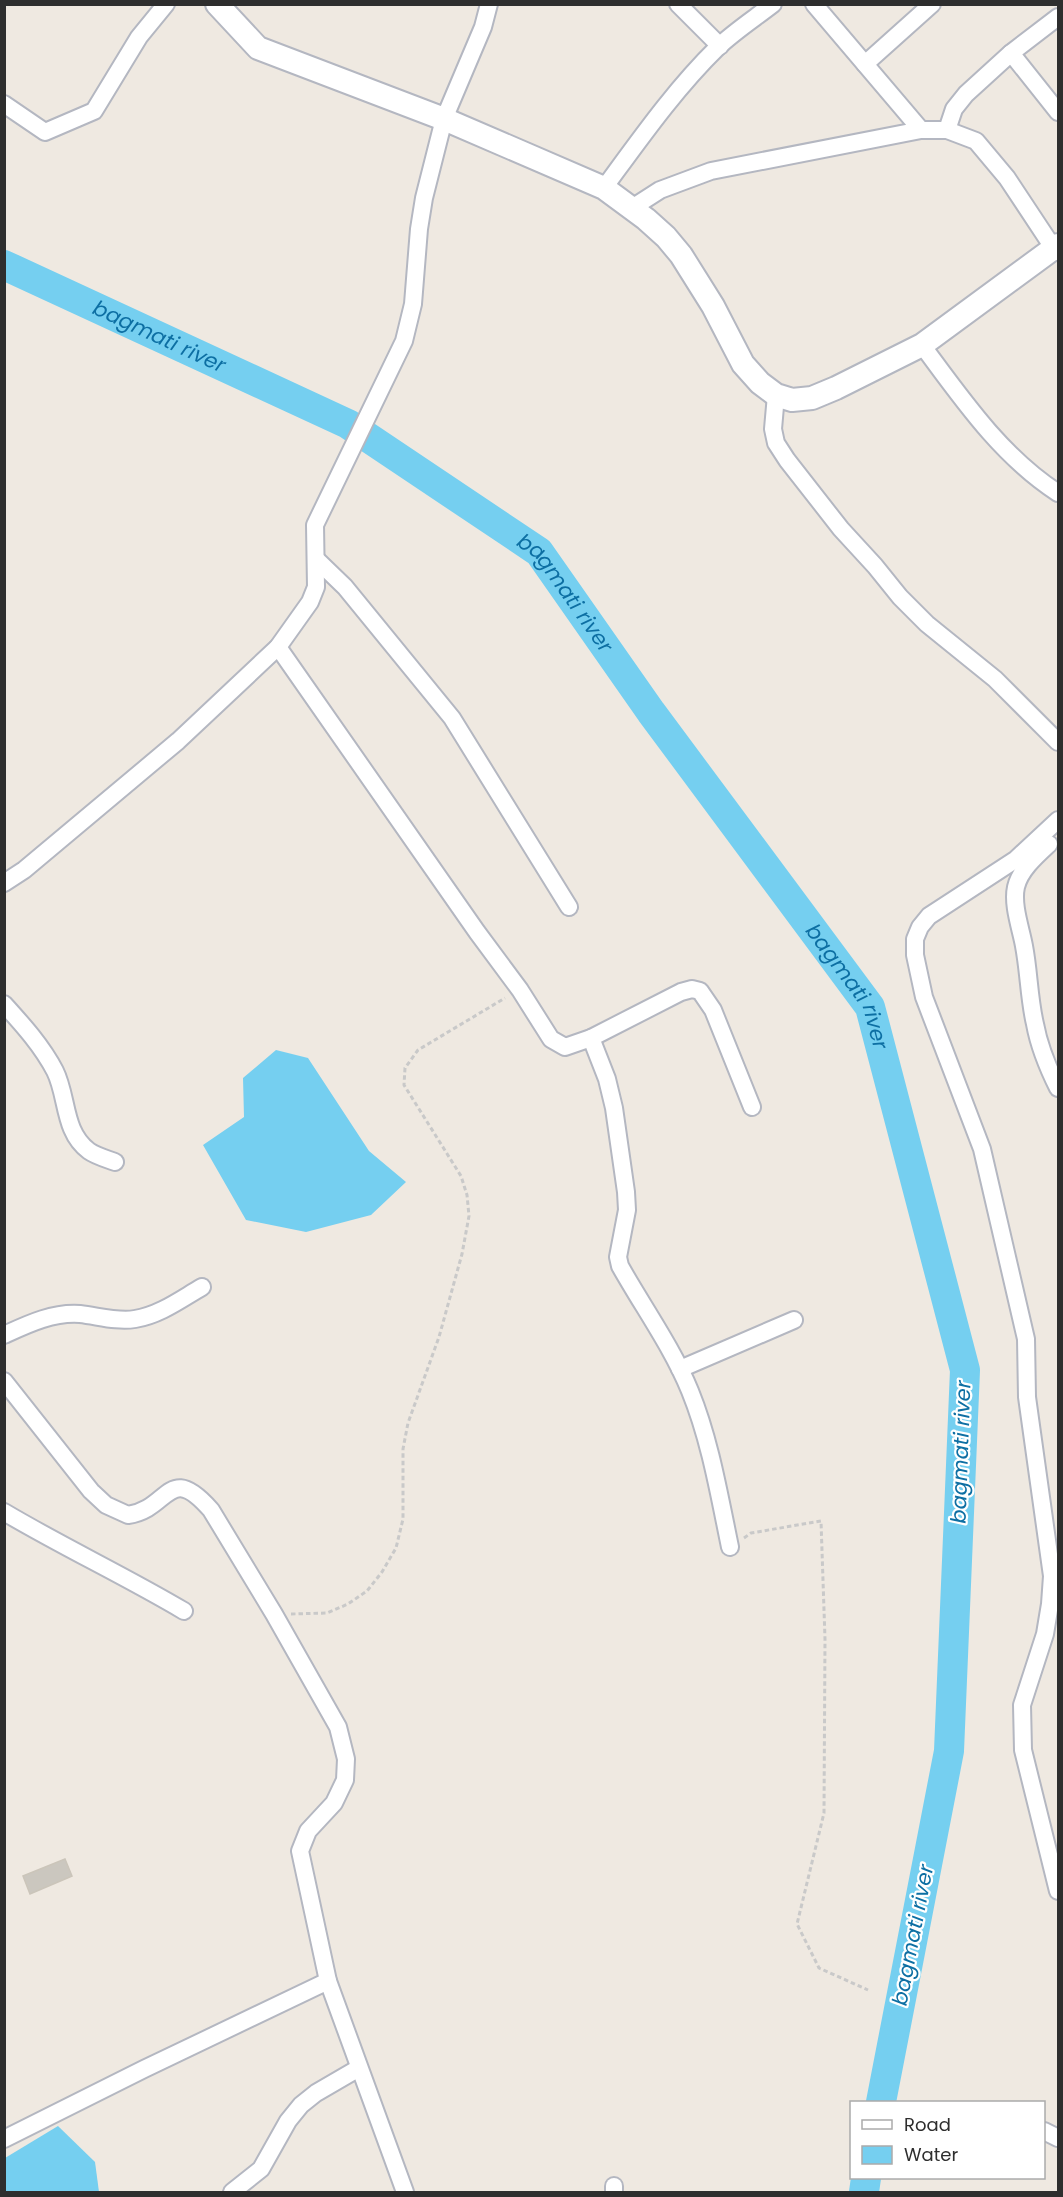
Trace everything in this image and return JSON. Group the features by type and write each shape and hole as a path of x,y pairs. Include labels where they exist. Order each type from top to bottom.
{"street":[{"path":"4,104 45,132 94,111 139,37 166,4"},
{"path":"217,4 258,48 444,119 604,188 666,237 681,255 713,306 743,364 760,383 776,395 792,400 812,398 836,388 922,345 1057,249 1007,178 976,141 947,130 921,130 711,171 660,190 632,208"},
{"path":"4,883 24,870 178,741 278,647 310,602 316,587 315,525 404,341 413,303 424,198 444,119 483,27 489,4"},
{"path":"678,4 720,46"},
{"path":"604,188 675,94 720,46 774,4"},
{"path":"814,4 921,130"},
{"path":"865,64 932,4"},
{"path":"947,130 959,100 1011,53 1059,17"},
{"path":"1011,53 1059,112"},
{"path":"922,345 958,394 999,443 1026,469 1059,493"},
{"path":"776,395 773,429 776,443 841,529 900,597 927,624 994,679 1059,742"},
{"path":"316,559 345,587 452,718 569,907"},
{"path":"278,647 555,1043 565,1047 591,1038 681,992 692,989 700,991 713,1010 752,1107"},
{"path":"1059,820 1015,860 929,916 920,927 915,939 915,955 924,997 982,1149 1026,1339 1027,1397 1052,1576 1045,1634 1022,1705 1021,1727 1023,1750 1059,1891"},
{"path":"1059,835 1035,857 1020,876 1016,889 1035,1024 1049,1070 1059,1088"},
{"path":"4,1004 49,1059 57,1075 69,1122 76,1136 91,1152 115,1162"},
{"path":"591,1038 607,1079 614,1108 626,1192 626,1220 618,1257 620,1266 680,1369 690,1392 715,1472 730,1546"},
{"path":"4,1335 33,1322 62,1315 77,1314 122,1320 145,1317 202,1287"},
{"path":"680,1369 794,1320"},
{"path":"4,1381 91,1491 106,1505 128,1515 144,1510 177,1488 184,1487 198,1495 211,1510 274,1614 338,1727 346,1759 345,1780 341,1793 334,1803 308,1831 300,1851 328,1981 405,2193"},
{"path":"4,1512 184,1611"},
{"path":"4,2139 144,2068 328,1981"},
{"path":"232,2193 261,2169 288,2121 301,2105 316,2093 359,2068"},
{"path":"1045,2132 1059,2138"}],"path":[{"path":"274,1614 327,1613 348,1604 367,1591 382,1572 396,1548 403,1519 404,1449 408,1423 438,1337 462,1254 469,1216 467,1195 461,1176 404,1084 405,1068 418,1050 520,990"},
{"path":"730,1546 751,1533 821,1521 825,1639 824,1813 797,1924 819,1968 868,1990"}],"water":[{"path":"276,1050 308,1058 369,1151 406,1182 371,1215 306,1232 246,1220 203,1145 244,1117 243,1078"},
{"path":"58,2126 95,2162 99,2192 5,2192 5,2158"}],"building":[{"path":"65,1859 72,1876 30,1894 23,1876"}],"waterway":[{"name":"bagmati river","path":"4,265 348,424 539,552 651,712 870,1007 965,1370 949,1751 881,2101"},
{"name":"bagmati river","path":"864,2192 866,2179"}]}
